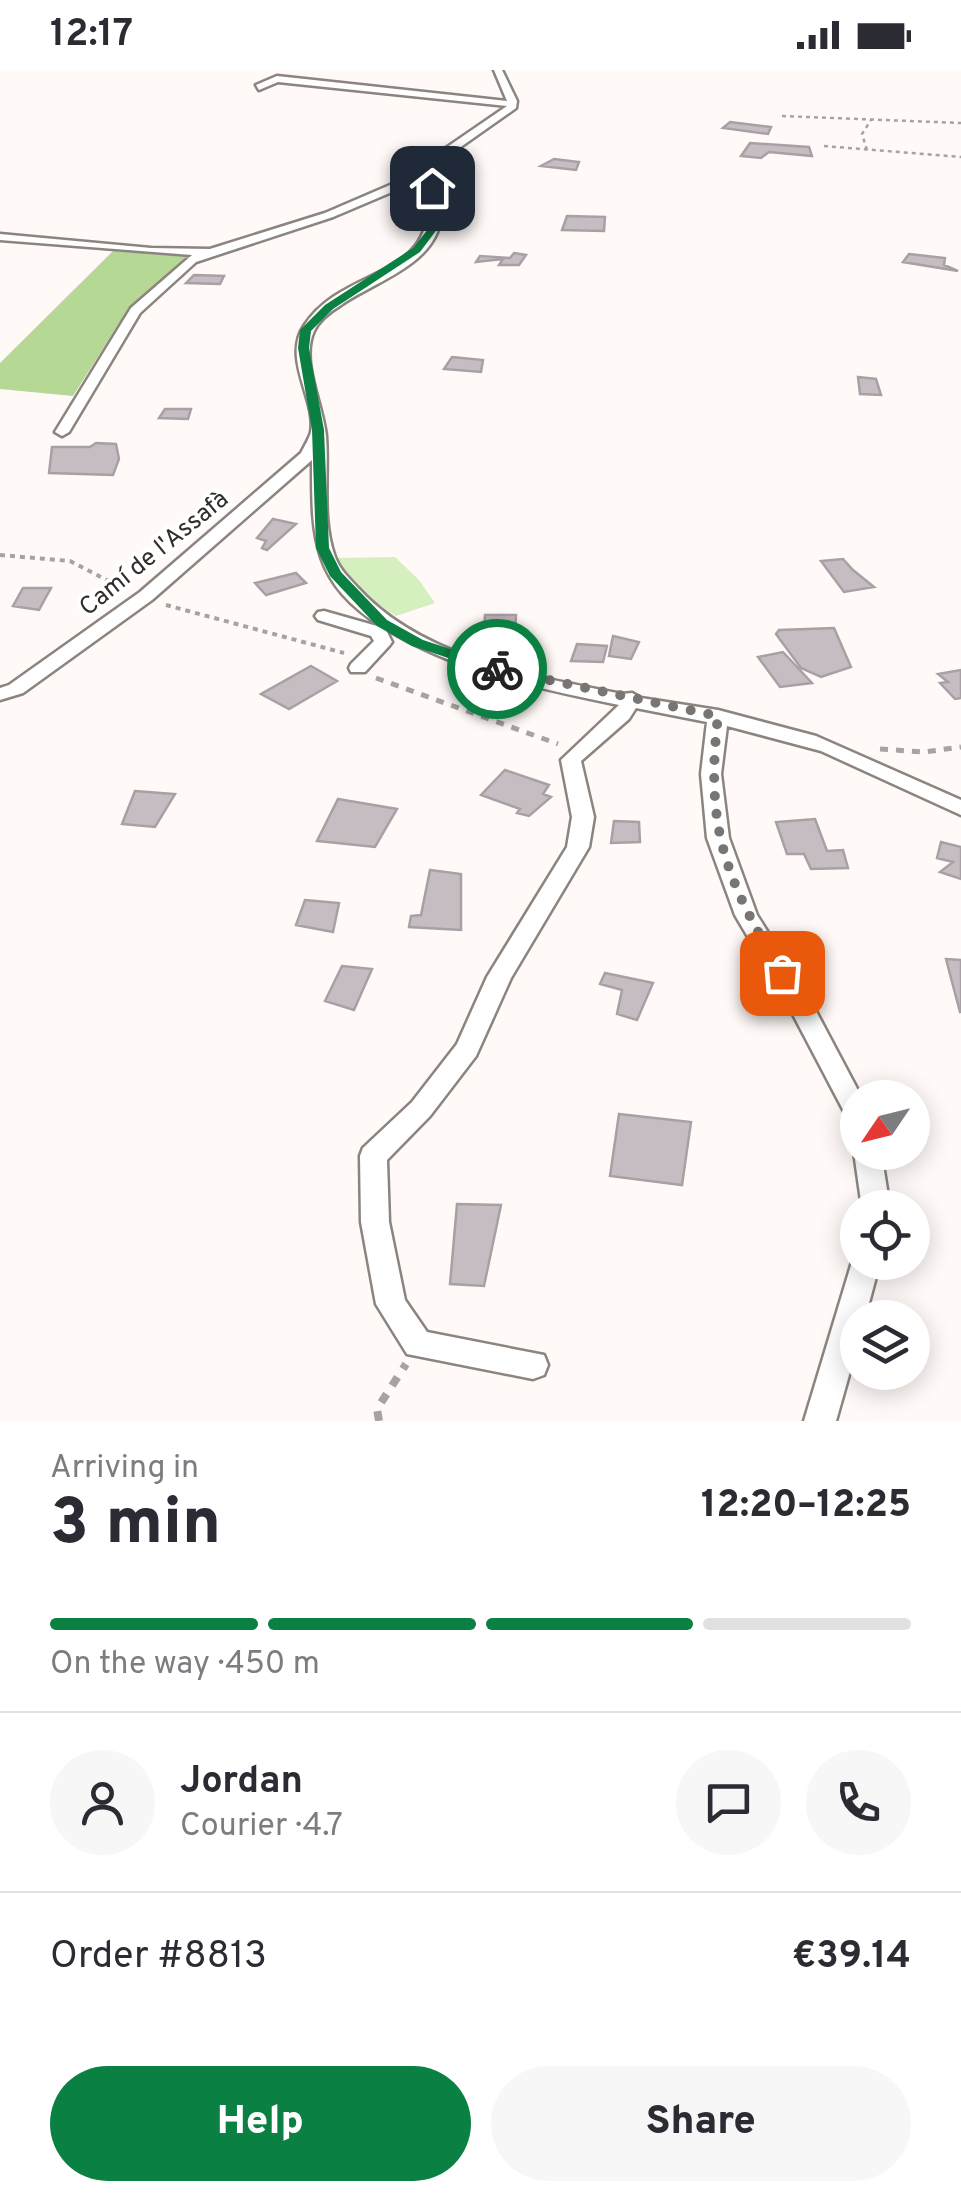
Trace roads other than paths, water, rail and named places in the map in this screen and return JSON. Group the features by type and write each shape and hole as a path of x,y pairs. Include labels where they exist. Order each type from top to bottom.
{"street":[{"path":"62,432 135,311 169,278 209,252 329,215 428,172 441,156 511,108 498,70"},
{"path":"258,87 277,79 512,104"},
{"path":"411,640 382,623 354,598 334,573 322,548 318,430 303,348 306,330 329,307 417,250 434,228 436,208 428,172"},
{"path":"0,237 151,251 209,252"},
{"name":"Camí de l'Assafà","path":"0,694 16,688 142,599 308,455 318,430"},
{"path":"324,616 411,640 479,665 718,716 810,740 961,808"},
{"path":"361,664 383,642 378,632"},
{"path":"533,1366 418,1344 390,1304 375,1222 373,1156 421,1109 467,1049 499,977 578,846 583,817 571,760 622,715 632,700"},
{"path":"718,716 711,774 718,838 746,915 840,1080"},
{"path":"820,1421 861,1280"}]}
